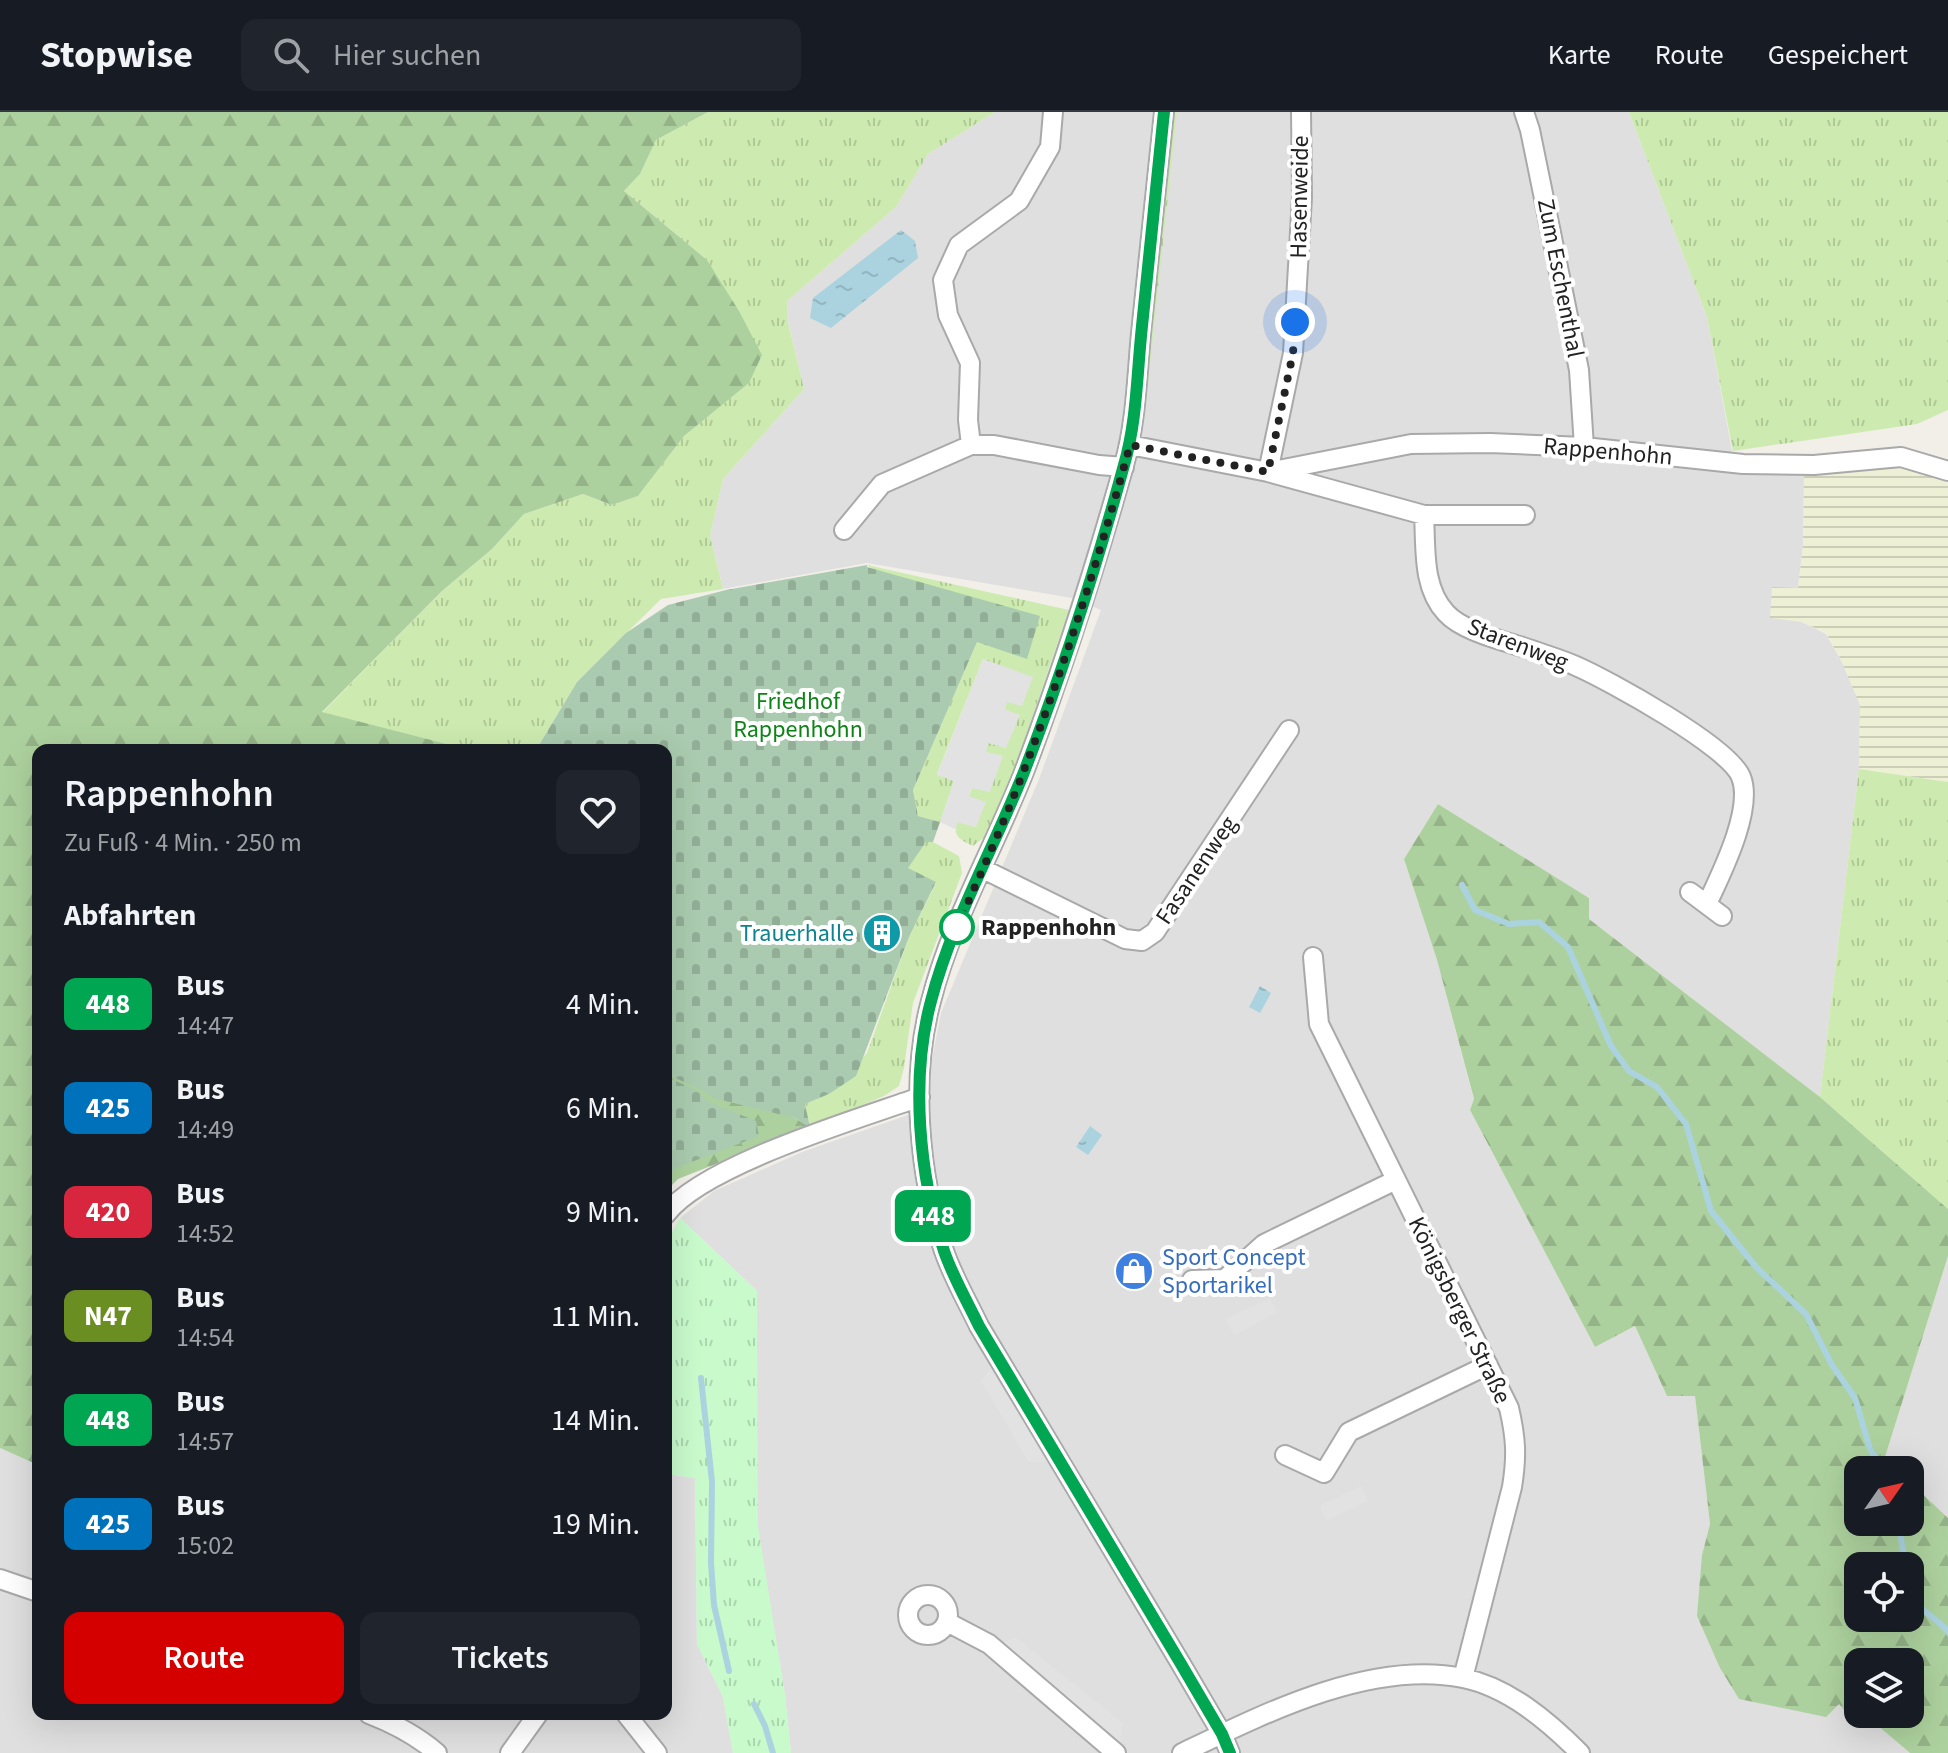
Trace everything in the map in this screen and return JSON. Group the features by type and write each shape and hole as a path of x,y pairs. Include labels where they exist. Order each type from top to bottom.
{"street":[{"path":"971,445 968,420 970,363 948,315 943,280 959,245 1019,201 1050,147 1053,112"},
{"path":"1164,112 1130,445 1055,687 958,924 931,1002 920,1097 925,1174 931,1203 945,1255 960,1288 979,1326 1222,1734 1230,1753"},
{"name":"Hasenweide","path":"1268,472 1293,353 1302,197 1301,112"},
{"name":"Zum Eschenthal","path":"1524,112 1579,370 1584,447"},
{"name":"Rappenhohn","path":"1268,472 1411,444 1490,443 1584,447 1743,464 1814,465 1901,457 1948,471"},
{"path":"844,530 882,484 971,445 994,445 1124,467"},
{"name":"Rappenhohn","path":"1130,445 1268,472 1424,515"},
{"path":"1424,515 1525,515"},
{"name":"Starenweg","path":"1424,515 1430,590 1448,616 1467,627 1575,665 1641,710 1705,741 1729,760 1741,776 1744,794 1733,849 1707,904"},
{"name":"Fasanenweg","path":"983,869 1125,939 1142,941 1155,932 1289,730"},
{"path":"1690,892 1722,916"},
{"name":"Königsberger Straße","path":"1313,957 1319,1024 1509,1408 1517,1456 1463,1678"},
{"path":"672,1208 687,1194 728,1171 920,1097"},
{"path":"1192,1280 1225,1279 1264,1244 1396,1180"},
{"path":"1285,1455 1324,1473 1349,1432 1488,1365"},
{"path":"0,1579 32,1590"},
{"path":"947,1622 989,1644 1116,1753"},
{"path":"1182,1753 1351,1683 1421,1673 1463,1678 1510,1696 1580,1753"},
{"path":"384,1720 419,1738 437,1753"},
{"path":"510,1753 534,1720"},
{"path":"631,1720 657,1753"}],"shaded area":[{"path":"995,112 1629,112 1707,317 1736,472 1804,475 1803,545 1798,588 1802,622 1826,634 1851,678 1860,705 1859,769 1820,1097 1589,919 1589,898 1438,804 1404,859 1437,960 1474,1100 1470,1110 1595,1347 1635,1326 1667,1396 1695,1395 1710,1524 1702,1555 1839,1704 1844,1705 1844,1728 1881,1728 1910,1753 791,1753 785,1695 757,1526 757,1291 680,1218 714,1191 802,1152 928,1108 932,1059 941,1013 1039,779 1101,610 1072,598 867,563 723,589 710,536 723,479 804,389 788,321 787,301 896,207 928,154"},
{"path":"983,659 1033,677 1022,706 1007,702 1004,709 1020,715 1006,748 988,743 986,752 1003,756 990,792 971,788 969,796 986,802 976,827 958,822 955,829 940,822 954,781 937,775"},
{"path":"1948,1256 1948,1518 1924,1495 1924,1456 1885,1456"},
{"path":"1270,1298 1277,1313 1234,1335 1226,1319"},
{"path":"991,1368 1047,1461 1029,1462 981,1381"},
{"path":"0,1448 32,1462 32,1720 672,1720 672,1475 695,1478 697,1644 723,1697 733,1753 0,1753"},
{"path":"1361,1486 1368,1501 1326,1521 1319,1506"},
{"path":"1015,1637 1123,1723 1120,1742 999,1645"}],"green space":[{"path":"0,112 708,112 656,140 640,174 624,191 707,260 762,355 749,383 684,436 638,496 612,505 583,494 524,514 492,549 442,591 322,712 447,744 32,744 32,1462 0,1448"},
{"path":"708,112 995,112 928,154 896,207 787,301 788,322 804,389 723,479 710,536 723,589 661,599 577,682 540,744 446,744 322,713 442,591 492,549 524,514 583,494 612,505 638,496 684,436 749,383 707,260 624,191 640,174 656,140"},
{"path":"1173,112 1177,112 1144,422 1141,421"},
{"path":"1629,112 1948,112 1948,410 1917,424 1733,451 1707,317"},
{"path":"1903,468 1930,474 1948,484 1948,782 1859,769 1860,705 1826,633 1802,622 1770,618 1772,587 1798,588 1803,545 1804,475"},
{"path":"867,565 1069,610 1015,768 985,837 973,846 958,837 956,827 958,822 976,827 969,796 972,787 989,791 1002,756 985,752 989,742 1006,748 1004,710 1007,702 983,659 937,774 954,781 940,822 918,816 913,790 977,642"},
{"name":"Friedhof Rappenhohn","path":"867,565 1040,616 1027,659 977,642 913,790 918,816 940,822 933,842 926,842 908,868 936,882 909,937 856,1076 829,1094 805,1104 810,1127 795,1118 713,1098 672,1077 672,744 540,744 577,682 626,633 668,605 726,590"},
{"path":"1859,769 1948,782 1948,1209 1820,1097"},
{"path":"1438,804 1589,898 1589,919 1820,1097 1948,1209 1948,1256 1885,1456 1844,1456 1844,1536 1924,1536 1924,1495 1948,1518 1948,1753 1910,1753 1881,1728 1924,1728 1924,1648 1844,1648 1844,1710 1839,1704 1826,1717 1739,1699 1720,1668 1697,1616 1702,1555 1710,1524 1695,1396 1667,1396 1635,1326 1595,1347 1470,1110 1474,1099 1437,960 1404,859"},
{"path":"926,842 933,842 959,856 962,873 913,1003 899,1086 884,1096 810,1127 805,1104 829,1094 867,1053 909,937 936,883 907,868"},
{"path":"672,1076 795,1118 810,1127 678,1179 672,1185"},
{"path":"672,1080 697,1090 707,1101 756,1121 759,1136 672,1171"},
{"path":"680,1218 757,1291 758,1526 785,1695 791,1753 733,1753 723,1697 697,1644 695,1478 672,1475 672,1232"}],"water":[{"path":"901,230 915,241 918,258 831,328 810,318 813,298"},
{"path":"1260,986 1271,993 1260,1013 1249,1007"},
{"path":"1090,1126 1102,1135 1088,1155 1076,1147"}],"waterway":[{"path":"1462,885 1475,910 1509,924 1539,922 1568,947 1611,1046 1629,1071 1657,1087 1686,1124 1711,1211 1756,1267 1806,1314 1832,1365 1855,1398 1874,1456"},
{"path":"701,1378 712,1482 714,1605 729,1671"},
{"path":"1901,1536 1903,1552"},
{"path":"1924,1610 1948,1632"},
{"path":"754,1704 773,1753"}],"bus line":[{"name":"448","path":"1164,112 1130,445 1055,687 999,834 958,924 931,1002 920,1097 925,1174 934,1217 945,1255 960,1288 979,1326 1181,1664 1230,1753"}],"place":[{"name":"Rappenhohn","path":"957,927"},
{"name":"Trauerhalle","path":"882,933"},
{"name":"Sport Concept Sportarikel","path":"1134,1271"}],"route":[{"path":"957,927 999,834 1055,687 1130,445 1268,472 1293,353 1295,322"}]}
